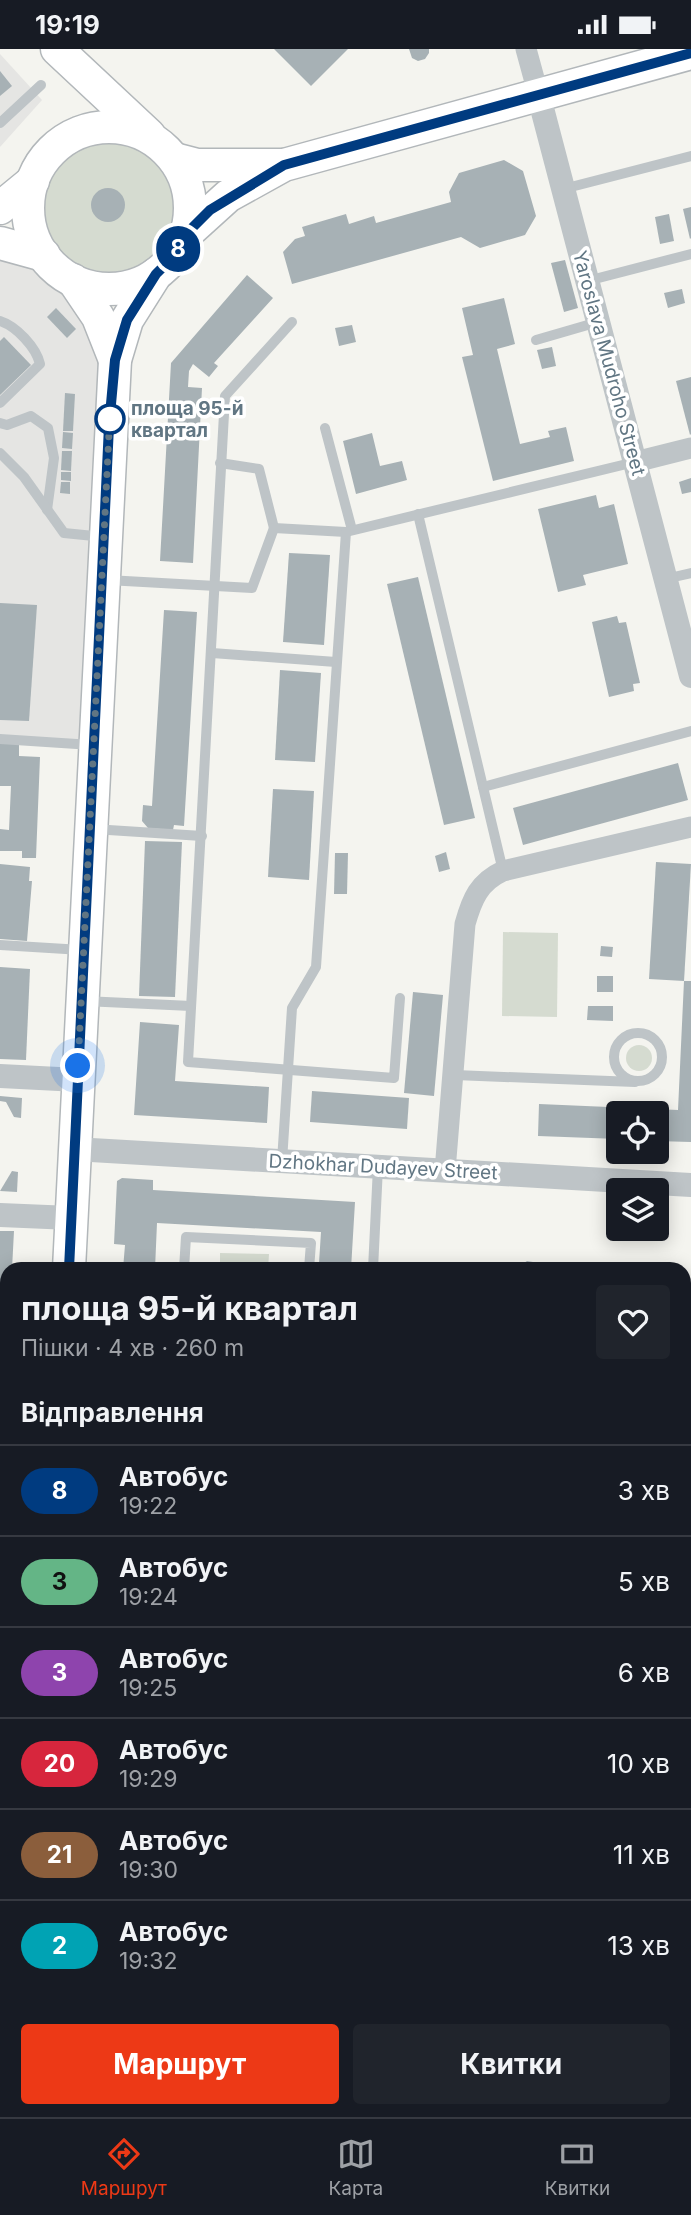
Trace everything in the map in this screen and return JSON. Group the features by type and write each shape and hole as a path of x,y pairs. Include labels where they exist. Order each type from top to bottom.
{"main road":[{"path":"62,53 81,94 83,131"},
{"path":"62,53 164,150 187,187 189,219 186,234 174,256 156,274 127,320 115,360 69,1262"},
{"path":"186,234 228,197 284,165 691,53"},
{"path":"0,208 33,181 52,150 83,131 120,128 197,165 284,165"},
{"path":"33,181 30,219 36,242 44,255 73,280 98,317 115,360"},
{"path":"0,243 44,255"},
{"path":"73,280 106,289 124,288 156,274"}],"street":[{"name":"Yaroslava Mudroho Street","path":"526,49 691,676"},
{"path":"635,462 691,448"},
{"path":"446,1171 465,924 471,903 485,880 503,871 691,827"},
{"path":"0,1076 78,1080"},
{"name":"Dzhokhar Dudayev Street","path":"74,1149 691,1185"},
{"path":"0,1215 71,1218"}],"lane":[{"path":"0,123 41,85"},
{"path":"562,189 691,156"},
{"path":"587,281 691,254"},
{"path":"0,321 9,324 36,352 40,364 0,403"},
{"path":"536,340 598,322"},
{"path":"292,323 225,395 188,1062 394,1078 400,997"},
{"path":"0,423 7,425 31,416 48,428 54,458 47,510"},
{"path":"282,1161 292,1008 316,967 336,662 349,531 325,428"},
{"path":"0,453 24,477 64,533 104,537"},
{"path":"274,529 349,531 635,462"},
{"path":"102,580 252,588 274,529 259,469 220,463"},
{"path":"418,514 503,871"},
{"path":"666,579 691,573"},
{"path":"212,653 336,662"},
{"path":"483,787 691,731"},
{"path":"0,739 94,745"},
{"path":"90,829 202,836"},
{"path":"0,945 84,950"},
{"path":"81,1001 191,1006"},
{"path":"455,1075 635,1082 651,1079 659,1071 663,1060 655,1039 645,1034 628,1035 619,1042 614,1052 620,1074 635,1082"},
{"path":"373,1262 378,1167"},
{"path":"184,1262 186,1237 311,1243 310,1262"}],"shaded area":[{"path":"0,54 42,100 0,147"},
{"path":"109,141 134,146 156,160 170,182 175,207 170,232 156,254 134,268 109,273 84,268 62,254 48,232 43,207 48,182 62,160 84,146"},
{"path":"0,255 30,265 59,289 89,326 106,364 94,745 0,739"},
{"path":"503,932 558,933 557,1017 502,1016"},
{"path":"639,1045 648,1049 652,1058 648,1067 639,1071 630,1067 626,1058 630,1049"},
{"path":"220,1253 269,1254 268,1262 220,1262"}],"building":[{"path":"274,49 348,49 311,86"},
{"path":"409,49 429,49 429,53 425,59 418,61 412,58"},
{"path":"0,71 12,86 0,96"},
{"path":"504,160 523,171 536,216 525,235 480,248 461,237 292,284 283,252 295,239 305,236 302,227 346,214 349,224 374,216 376,223 451,202 449,192 459,173"},
{"path":"108,188 120,193 125,205 120,217 108,222 96,217 91,205 96,193"},
{"path":"691,207 691,238 690,239 683,209"},
{"path":"669,214 674,241 660,244 655,217"},
{"path":"565,260 578,308 564,312 551,263"},
{"path":"247,275 273,298 214,363 218,366 209,377 193,364 189,371 188,387 202,388 193,563 160,561 171,363"},
{"path":"682,289 685,303 668,308 664,293"},
{"path":"504,298 515,344 497,349 520,444 550,437 548,431 566,427 574,461 493,481 462,357 473,355 462,308"},
{"path":"56,308 76,329 67,338 47,317"},
{"path":"352,325 356,342 339,346 335,328"},
{"path":"4,337 31,365 0,395 0,341"},
{"path":"552,347 556,366 542,369 537,350"},
{"path":"691,377 691,434 690,435 676,381"},
{"path":"65,393 75,394 73,431 63,431"},
{"path":"63,432 73,433 72,449 62,448"},
{"path":"372,433 380,466 402,461 407,480 356,494 343,441"},
{"path":"62,451 72,451 71,471 61,470"},
{"path":"61,472 71,472 71,481 61,480"},
{"path":"691,478 691,492 682,494 679,482"},
{"path":"61,482 70,482 70,494 60,493"},
{"path":"596,495 599,508 614,504 628,564 583,575 586,585 558,592 538,509"},
{"path":"289,553 330,555 324,645 283,642"},
{"path":"418,577 475,818 444,825 387,584"},
{"path":"0,603 37,605 29,721 0,720"},
{"path":"164,610 197,612 184,826 174,825 173,830 148,828 142,821 143,805 152,806"},
{"path":"617,616 619,623 626,622 640,683 633,684 634,691 609,697 592,622"},
{"path":"280,670 321,673 315,762 275,760"},
{"path":"0,742 19,743 19,756 40,757 36,858 22,858 22,851 0,851 0,829 9,830 11,786 0,786"},
{"path":"678,763 688,800 523,845 513,808"},
{"path":"273,789 314,791 309,880 268,877"},
{"path":"145,841 182,842 175,997 139,996"},
{"path":"446,852 450,869 439,872 435,856"},
{"path":"335,853 348,853 347,894 334,894"},
{"path":"656,862 691,864 684,981 649,979"},
{"path":"0,864 30,867 29,881 32,881 27,941 0,939"},
{"path":"601,946 613,947 612,957 600,956"},
{"path":"0,967 30,969 26,1060 0,1059"},
{"path":"597,976 613,976 613,992 597,992"},
{"path":"684,981 691,981 691,1142 669,1141 669,1110 678,1110"},
{"path":"413,992 443,995 434,1096 404,1093"},
{"path":"588,1006 613,1006 613,1021 587,1020"},
{"path":"140,1022 179,1025 175,1081 269,1087 267,1123 134,1115"},
{"path":"312,1091 409,1098 407,1129 310,1122"},
{"path":"0,1096 22,1098 21,1118 14,1117 6,1102 0,1101"},
{"path":"539,1104 606,1107 606,1139 538,1136"},
{"path":"12,1171 18,1172 17,1192 0,1191"},
{"path":"122,1178 153,1180 153,1190 355,1202 351,1262 319,1262 321,1232 157,1223 155,1262 124,1262 125,1245 114,1244 117,1181"},
{"path":"0,1231 14,1231 12,1262 0,1262"}],"bus line":[{"name":"8","path":"69,1262 109,426 115,360 127,320 156,274 174,256 186,234 210,210 284,165 691,53"}],"place":[{"name":"площа 95-й квартал","path":"110,419"}],"route":[{"path":"78,1066 110,412 110,419"}]}
